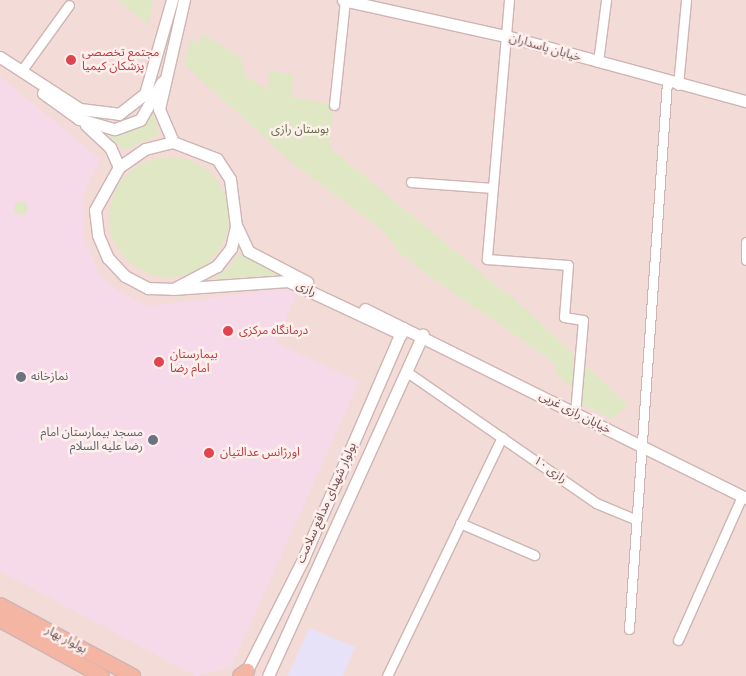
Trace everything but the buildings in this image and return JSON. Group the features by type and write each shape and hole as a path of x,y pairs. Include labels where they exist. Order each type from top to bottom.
{"main road":[{"path":"0,58 93,114 130,109 152,80 172,0"},
{"path":"173,142 145,149 119,167 95,210 101,243 125,276 148,288 173,289 217,266 232,248 236,226 230,179 217,159 173,142 162,126 159,109 162,82 184,0"},
{"name":"خیابان پاسداران","path":"344,0 376,4 506,36 672,83 746,101"},
{"path":"17,68 110,147 119,167"},
{"path":"79,119 100,128 128,127 148,110 162,82"},
{"name":"رازی","path":"236,226 248,251 402,331"},
{"name":"رازی","path":"173,289 288,281 402,331"},
{"name":"خیابان رازی غربی","path":"402,331 423,336 744,497"},
{"name":"بولوار شهدای مدافع سلامت","path":"244,674 303,559 402,331"},
{"name":"بولوار شهدای مدافع سلامت","path":"268,676 423,336"},
{"path":"389,363 407,372"},
{"name":"بولوار بهار","path":"0,605 132,676"},
{"path":"0,620 102,676"}],"street":[{"path":"334,105 344,0"},
{"path":"509,0 487,260 568,265 564,318 583,320 575,412"},
{"path":"598,62 606,0"},
{"path":"629,629 654,264 672,83 686,0"},
{"path":"17,68 69,5"},
{"path":"411,182 492,188"},
{"path":"746,242 746,260"},
{"name":"رازی ۱۰","path":"407,372 596,503 637,520"},
{"path":"387,676 502,437"},
{"path":"678,640 744,497"},
{"path":"460,523 534,555"}],"shaded area":[{"path":"0,0 746,0 746,676 0,676"},
{"name":"بیمارستان امام رضا","path":"0,77 100,159 84,192 83,234 100,276 115,289 149,306 300,287 275,342 359,382 231,667 196,676 0,571"},
{"path":"309,628 355,647 343,676 288,676"}],"green space":[{"path":"117,0 153,0 149,25"},
{"name":"بوستان رازی","path":"202,33 241,58 245,76 268,90 269,71 293,74 292,97 334,105 329,147 528,311 628,405 612,419 569,398 576,391 554,373 558,368 541,353 432,278 399,252 381,229 291,162 184,64 191,39 199,43"},
{"path":"154,111 159,135 124,150 99,127 144,120"},
{"path":"169,157 181,158 192,162 202,167 211,175 219,184 224,194 228,205 228,229 224,240 219,250 211,259 202,267 192,272 181,276 169,277 157,276 146,272 136,267 127,259 119,250 114,240 110,229 109,217 110,205 114,194 119,184 127,175 136,167 146,162 157,158"},
{"path":"18,201 24,201 28,208 24,215 18,215 14,211 14,205"},
{"path":"239,252 283,275 212,279 228,268"}],"place":[{"name":"مجتمع تخصصی پزشکان کیمیا","path":"71,60"},
{"name":"درمانگاه مرکزی","path":"228,331"},
{"name":"بیمارستان امام رضا","path":"159,362"},
{"name":"نمازخانه","path":"21,377"},
{"name":"مسجد بیمارستان امام رضا علیه السلام","path":"153,440"},
{"name":"اورژانس عدالتیان","path":"209,453"}]}
